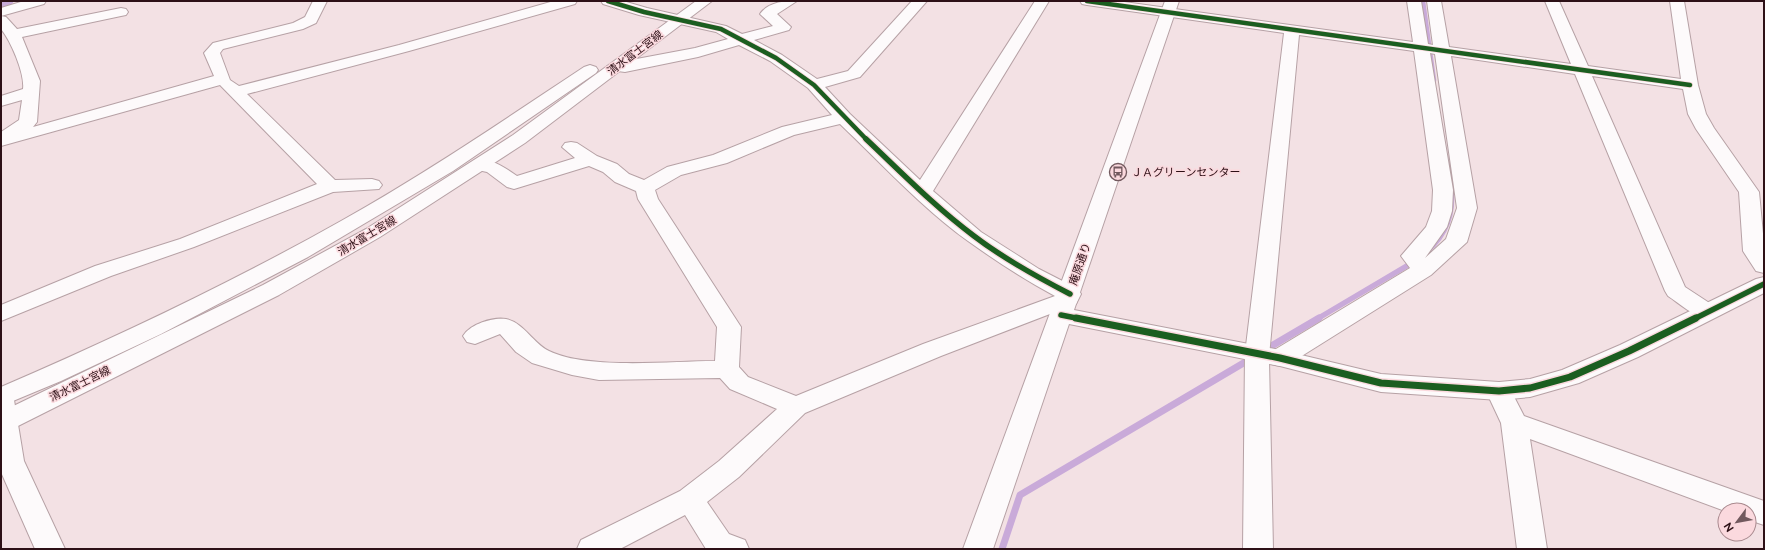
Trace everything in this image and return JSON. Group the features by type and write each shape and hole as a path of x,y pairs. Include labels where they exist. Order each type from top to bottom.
{"street":[{"path":"1,12 39,1"},
{"path":"320,1 311,20 298,26 218,46 212,53 223,79 330,186"},
{"path":"236,92 404,48 570,1"},
{"path":"608,1 676,12 721,29 776,58 814,85 844,118 922,192 974,236 1032,274 1066,302 1257,354 1280,358 1382,383 1499,391 1530,388 1570,377 1629,351 1706,311 1764,284"},
{"name":"清水富士宮線","path":"2,410 99,354 260,275 398,197 676,12 705,1"},
{"path":"616,67 625,68 652,62 743,40 784,27 767,14 790,1"},
{"path":"814,85 854,74 920,1"},
{"path":"922,192 1042,1"},
{"path":"1087,1 1170,7 1292,29 1690,85"},
{"path":"1414,1 1444,204 1442,218 1432,237 1412,256 1423,270"},
{"path":"1280,358 1423,270 1456,242 1468,208 1434,1"},
{"path":"1552,1 1676,291 1706,311"},
{"path":"1677,1 1690,85 1697,114 1705,129 1749,192 1754,251 1764,266"},
{"name":"庵原通り","path":"978,549 1170,7"},
{"path":"13,34 121,12"},
{"name":"清水富士宮線","path":"2,410 323,262 386,225 480,165 616,67 676,12"},
{"path":"1,20 13,34 32,81 32,92 28,122 1,141"},
{"path":"1258,549 1257,354 1292,29"},
{"path":"1,141 223,79"},
{"path":"1,101 32,92"},
{"path":"646,188 674,171 720,159 788,131 844,118"},
{"path":"571,147 590,160 610,168 622,178 646,188"},
{"path":"480,165 493,168 514,183 590,160"},
{"path":"1,314 103,272 187,243 330,186 372,186"},
{"path":"646,188 648,199 729,327 727,369 739,383 796,406"},
{"path":"592,549 690,499 730,469 796,406 932,350 1066,302"},
{"path":"475,336 497,326 507,327 525,346 542,357 572,366 599,371 727,369"},
{"path":"1499,391 1514,423 1532,549"},
{"path":"2,410 10,461 50,549"},
{"path":"1514,423 1764,513"},
{"path":"690,499 722,547"}],"waterway":[{"path":"1423,1 1434,80"},
{"path":"1427,251 1440,238 1448,223 1452,197 1451,188"},
{"path":"1317,319 1415,261"},
{"path":"1263,351 1319,318"},
{"path":"1002,549 1020,495 1252,358"}],"cycle path":[{"path":"608,1 644,12 721,29 776,58 814,85 844,118 922,192 974,236 1031,274 1070,294"},
{"path":"1087,1 1690,85"},
{"path":"1061,315 1280,358 1381,383 1499,391 1530,388 1570,377 1629,351 1764,284"}],"place":[{"name":"ＪＡグリーンセンター","path":"1118,172"}]}
